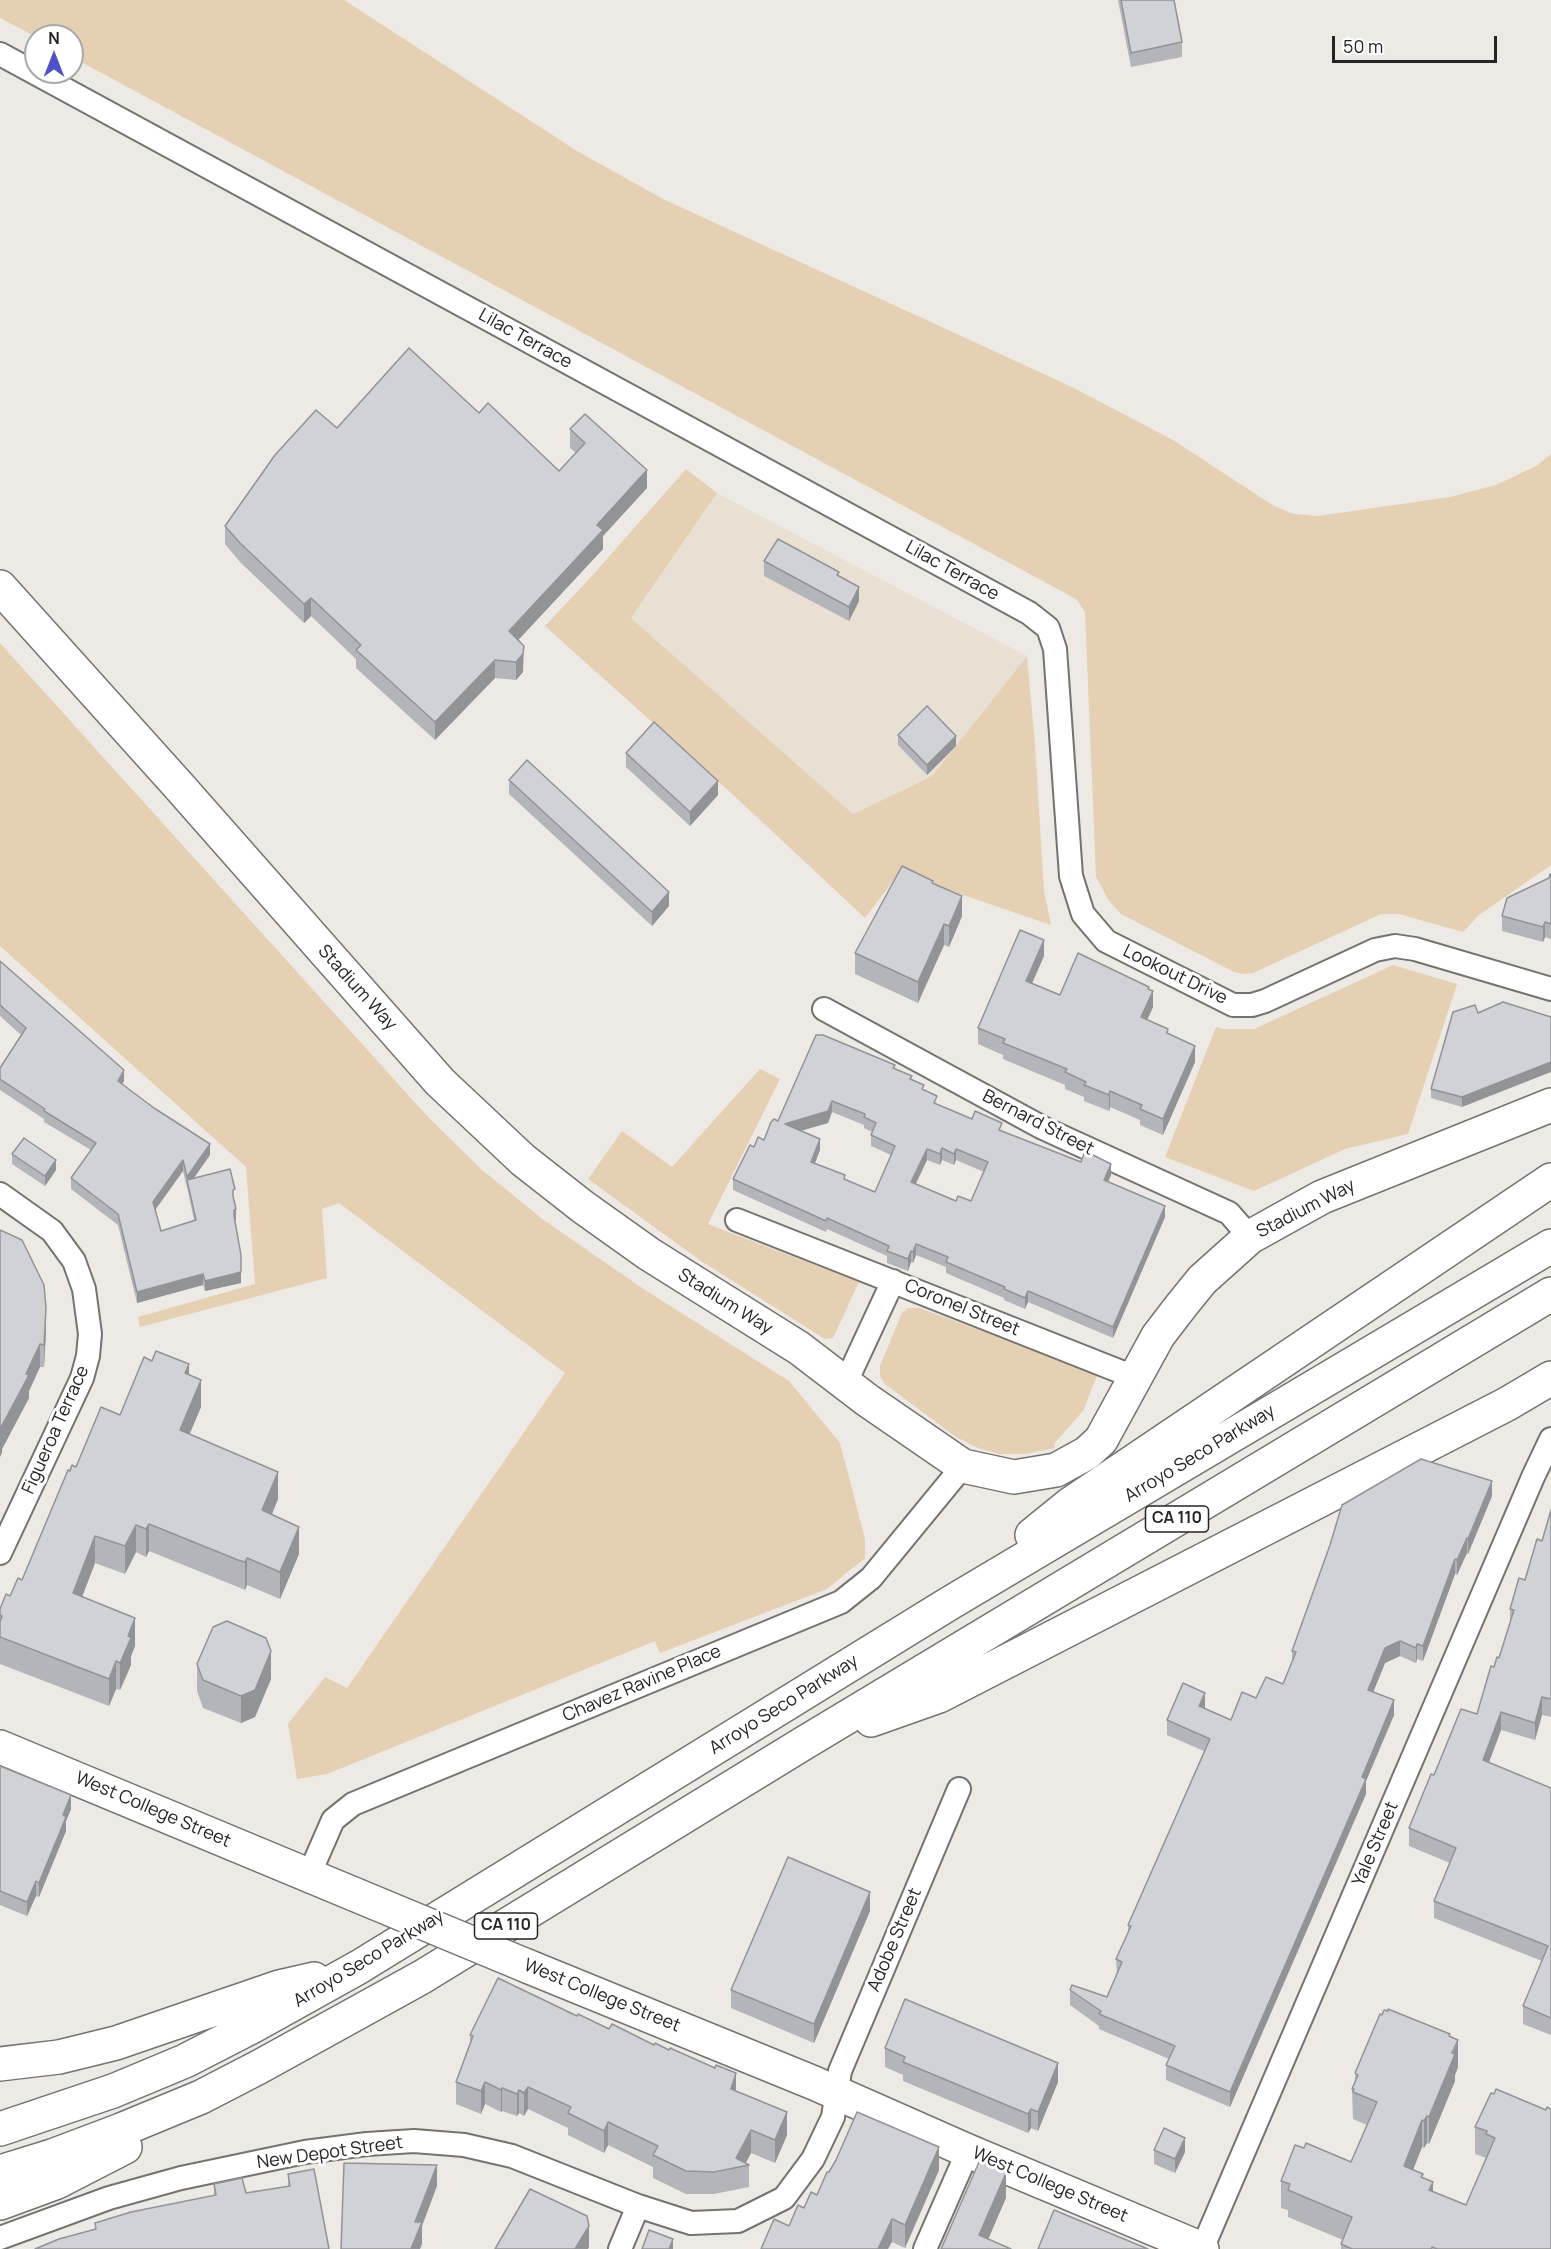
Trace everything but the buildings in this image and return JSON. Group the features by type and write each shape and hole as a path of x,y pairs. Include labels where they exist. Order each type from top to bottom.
{"main road":[{"name":"Stadium Way","path":"0,588 178,785 440,1082 523,1160 648,1254 799,1348 963,1466 1014,1477 1056,1470 1087,1453 1101,1440 1158,1336 1202,1280 1250,1237 1322,1197 1551,1105"},
{"path":"950,1603 1069,1505 1551,1180"},
{"name":"Arroyo Seco Parkway","path":"0,2129 113,2091 184,2061 263,2021 359,1967 950,1603 1551,1246"},
{"name":"CA 110","path":"0,2172 82,2145 201,2097 422,1977 804,1743 1551,1294"},
{"path":"804,1743 939,1696 1507,1404 1551,1378"},
{"path":"1507,1404 1551,1386"},
{"name":"West College Street","path":"0,1747 837,2093 968,2151 1202,2249"},
{"path":"0,2064 59,2057 116,2043 279,1988 359,1967"},
{"path":"0,2203 57,2182 143,2138 201,2097"}],"street":[{"name":"Lilac Terrace","path":"0,54 1029,613 1048,628"},
{"name":"Lookout Drive","path":"1048,628 1055,649 1071,876 1083,914 1106,941 1233,1005 1252,1005 1265,1001 1375,950 1395,946 1415,949 1551,989"},
{"name":"Bernard Street","path":"824,1009 1043,1128 1229,1213 1250,1237"},
{"name":"Figueroa Terrace","path":"0,1194 52,1231 74,1261 84,1289 90,1334 88,1356 82,1378 0,1553"},
{"path":"737,1220 893,1281"},
{"name":"Coronel Street","path":"846,1382 893,1281 1134,1377"},
{"name":"Yale Street","path":"1202,2249 1551,1439"},
{"name":"Chavez Ravine Place","path":"309,1875 333,1820 353,1804 841,1602 871,1578 963,1466"},
{"name":"Adobe Street","path":"837,2093 840,2071 960,1789"},
{"name":"New Depot Street","path":"0,2238 109,2199 182,2178 305,2152 414,2141 464,2145 512,2156 638,2206 691,2223 738,2221 784,2199 813,2159 833,2117 837,2093"},
{"path":"925,2249 968,2151"},
{"path":"620,2249 638,2206"}],"shaded area":[{"path":"0,0 344,0 577,151 663,199 1070,386 1173,440 1274,506 1294,514 1318,516 1450,497 1496,485 1538,465 1551,454 1551,865 1479,915 1463,932 1399,914 1381,914 1253,973 1234,972 1121,914 1109,901 1096,877 1085,612 1076,599 84,63 84,24 24,24 24,31 0,18"},
{"path":"686,469 717,493 631,618 853,814 932,776 1027,656 1044,891 1051,925 899,873 865,918 730,792 545,626"},
{"path":"717,493 1027,656 932,776 852,814 631,618"},
{"path":"0,643 428,1117 481,1169 545,1221 645,1290 789,1381 840,1443 865,1539 865,1558 827,1589 660,1653 655,1641 327,1774 297,1779 288,1724 325,1677 347,1688 565,1373 339,1203 322,1209 327,1278 140,1327 138,1317 255,1284 246,1167 0,946"},
{"path":"1393,965 1457,984 1408,1134 1345,1149 1254,1191 1165,1157 1216,1027 1254,1029"},
{"path":"760,1069 780,1079 708,1224 859,1282 833,1338 825,1339 701,1261 588,1179 622,1131 672,1167"},
{"path":"908,1308 919,1308 1098,1373 1083,1411 1054,1444 1055,1448 1025,1454 999,1454 978,1448 956,1437 885,1384 880,1376 880,1366 902,1313"}]}
